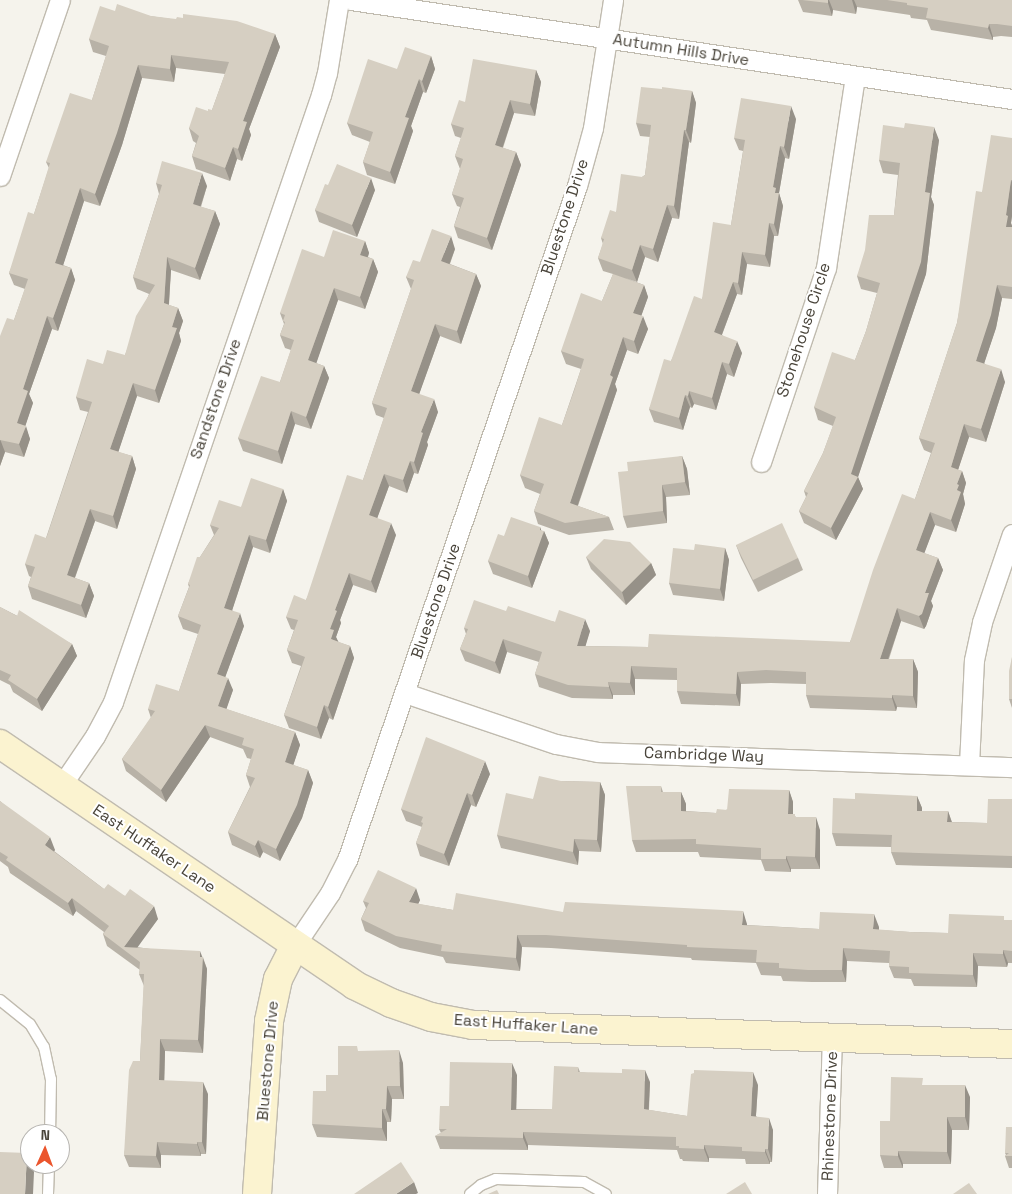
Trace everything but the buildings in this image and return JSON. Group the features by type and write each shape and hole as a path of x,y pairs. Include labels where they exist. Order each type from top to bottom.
{"street":[{"path":"0,176 60,0"},
{"name":"Sandstone Drive","path":"61,786 96,736 113,702 321,95 327,73 339,0"},
{"name":"Autumn Hills Drive","path":"351,0 1012,99"},
{"name":"Bluestone Drive","path":"257,1194 270,1014 278,979 295,945 330,893 347,860 405,693 577,186 593,128 613,0"},
{"name":"Stonehouse Circle","path":"761,462 826,268 855,76"},
{"path":"969,765 974,660 982,622 1012,534"},
{"name":"Cambridge Way","path":"405,693 556,744 598,752 1012,767"},
{"name":"East Huffaker Lane","path":"0,744 354,985 391,1003 431,1017 473,1025 1012,1044"},
{"name":"Rhinestone Drive","path":"827,1194 832,1038"}],"lane":[{"path":"0,1000 30,1024 44,1047 51,1079 50,1124"},
{"path":"48,1194 49,1174"},
{"path":"470,1194 481,1185 496,1179 584,1182 606,1194"}]}
